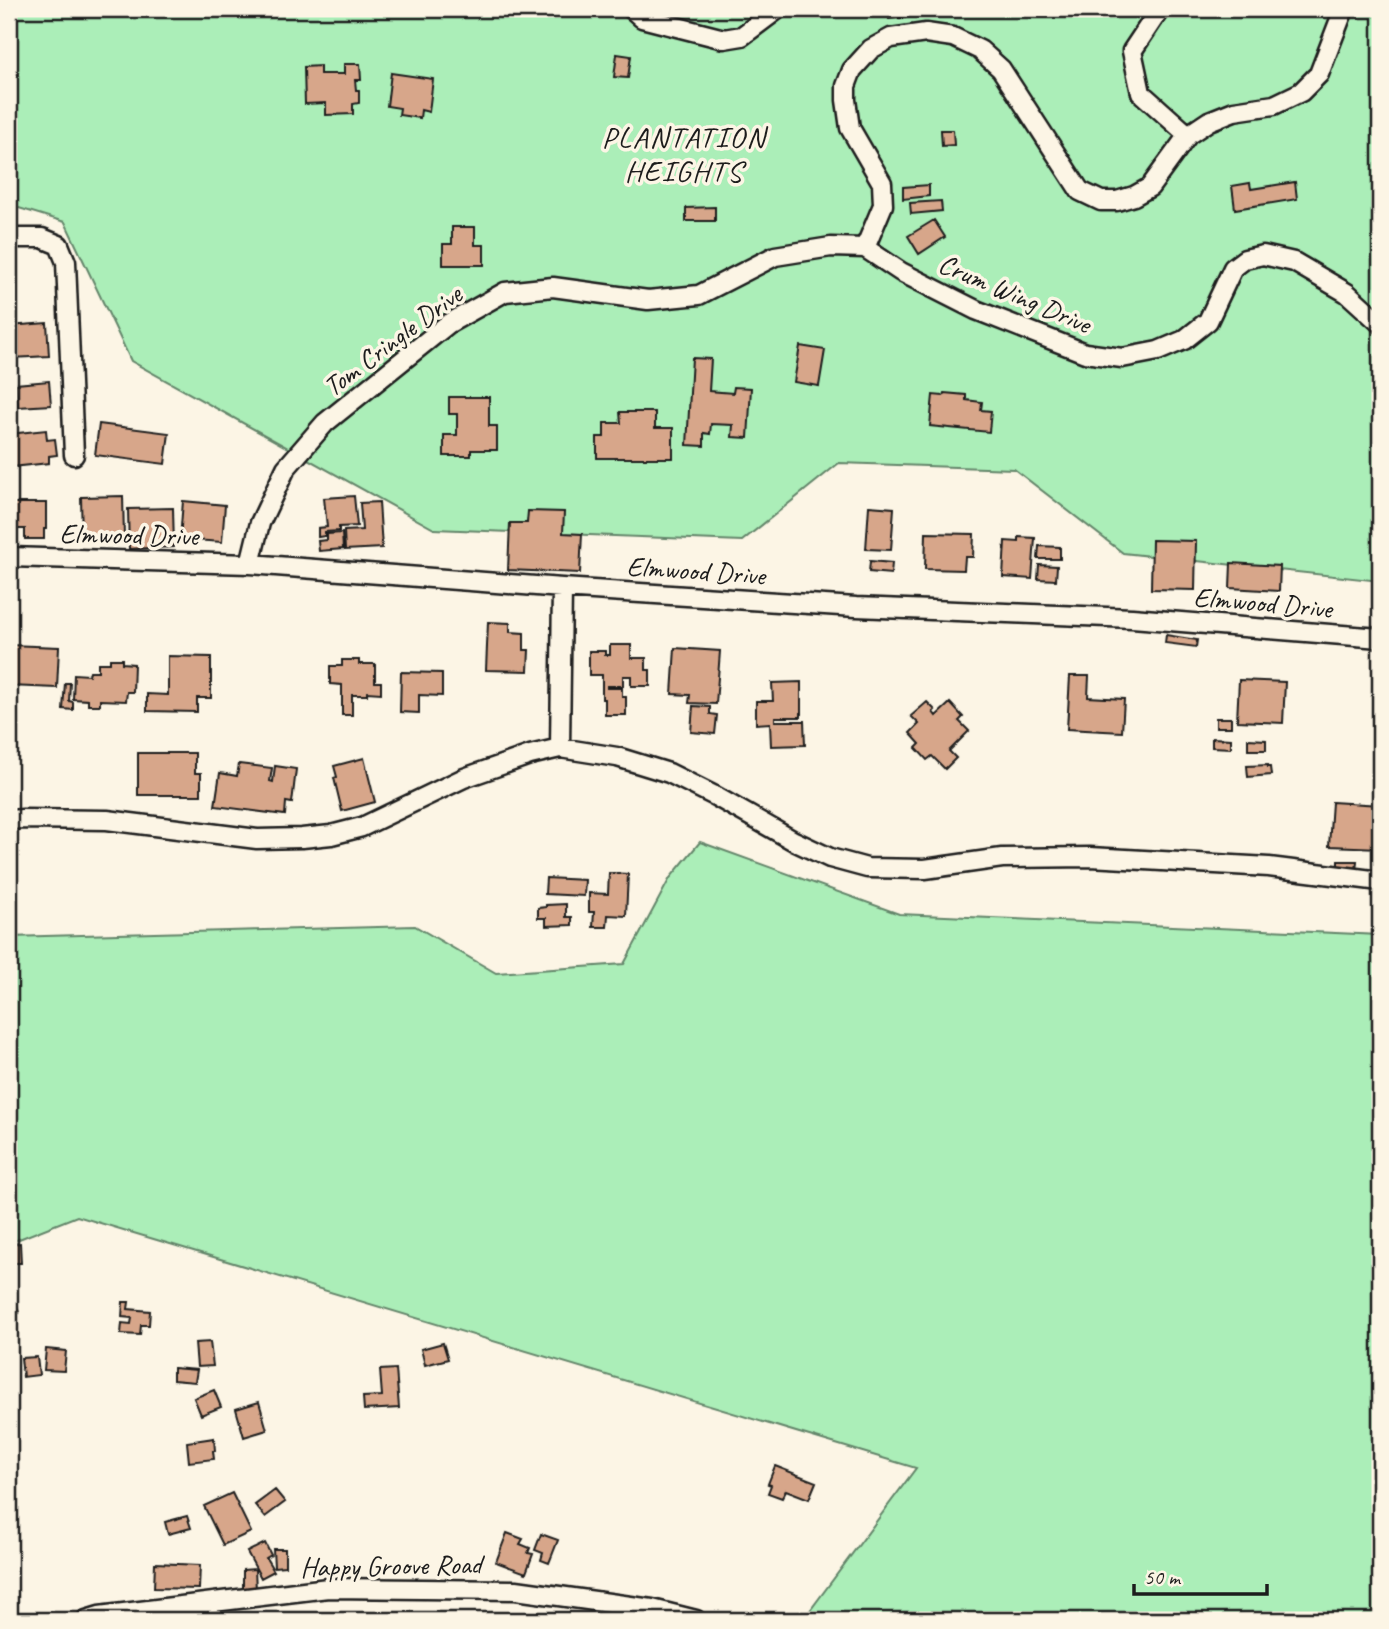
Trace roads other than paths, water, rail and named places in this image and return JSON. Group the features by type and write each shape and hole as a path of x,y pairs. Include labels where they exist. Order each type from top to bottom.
{"street":[{"path":"632,9 642,18 724,39 742,36 778,9"},
{"path":"1160,9 1132,51 1141,93 1188,135"},
{"path":"865,248 883,205 882,183 850,128 846,86 852,70 871,49 891,38 926,33 953,37 979,50 1001,69 1080,191 1101,201 1117,201 1150,187 1188,135 1209,121 1234,111 1273,105 1301,92 1319,74 1344,9"},
{"path":"9,238 42,238 59,245 66,262 74,454"},
{"name":"Tom Cringle Drive","path":"250,564 260,523 286,468 325,423 448,324 505,292 553,287 648,300 699,295 775,256 831,247 865,248"},
{"name":"Crum Wing Drive","path":"865,248 901,272 976,310 1085,353 1122,358 1158,351 1184,340 1208,321 1233,268 1245,259 1262,255 1294,262 1347,292 1380,323"},
{"name":"Elmwood Drive","path":"9,557 250,564 856,607 1132,618 1380,638"},
{"path":"561,748 562,588"},
{"path":"9,820 107,820 257,839 331,835 362,827 464,778 530,755 561,748 617,757 669,773 794,841 830,858 867,868 925,869 1002,859 1090,857 1269,867 1380,881"},
{"name":"Happy Groove Road","path":"86,1620 99,1616 328,1588 516,1590 652,1609 696,1620"}],"district":[{"name":"PLANTATION HEIGHTS","path":"684,154"}]}
